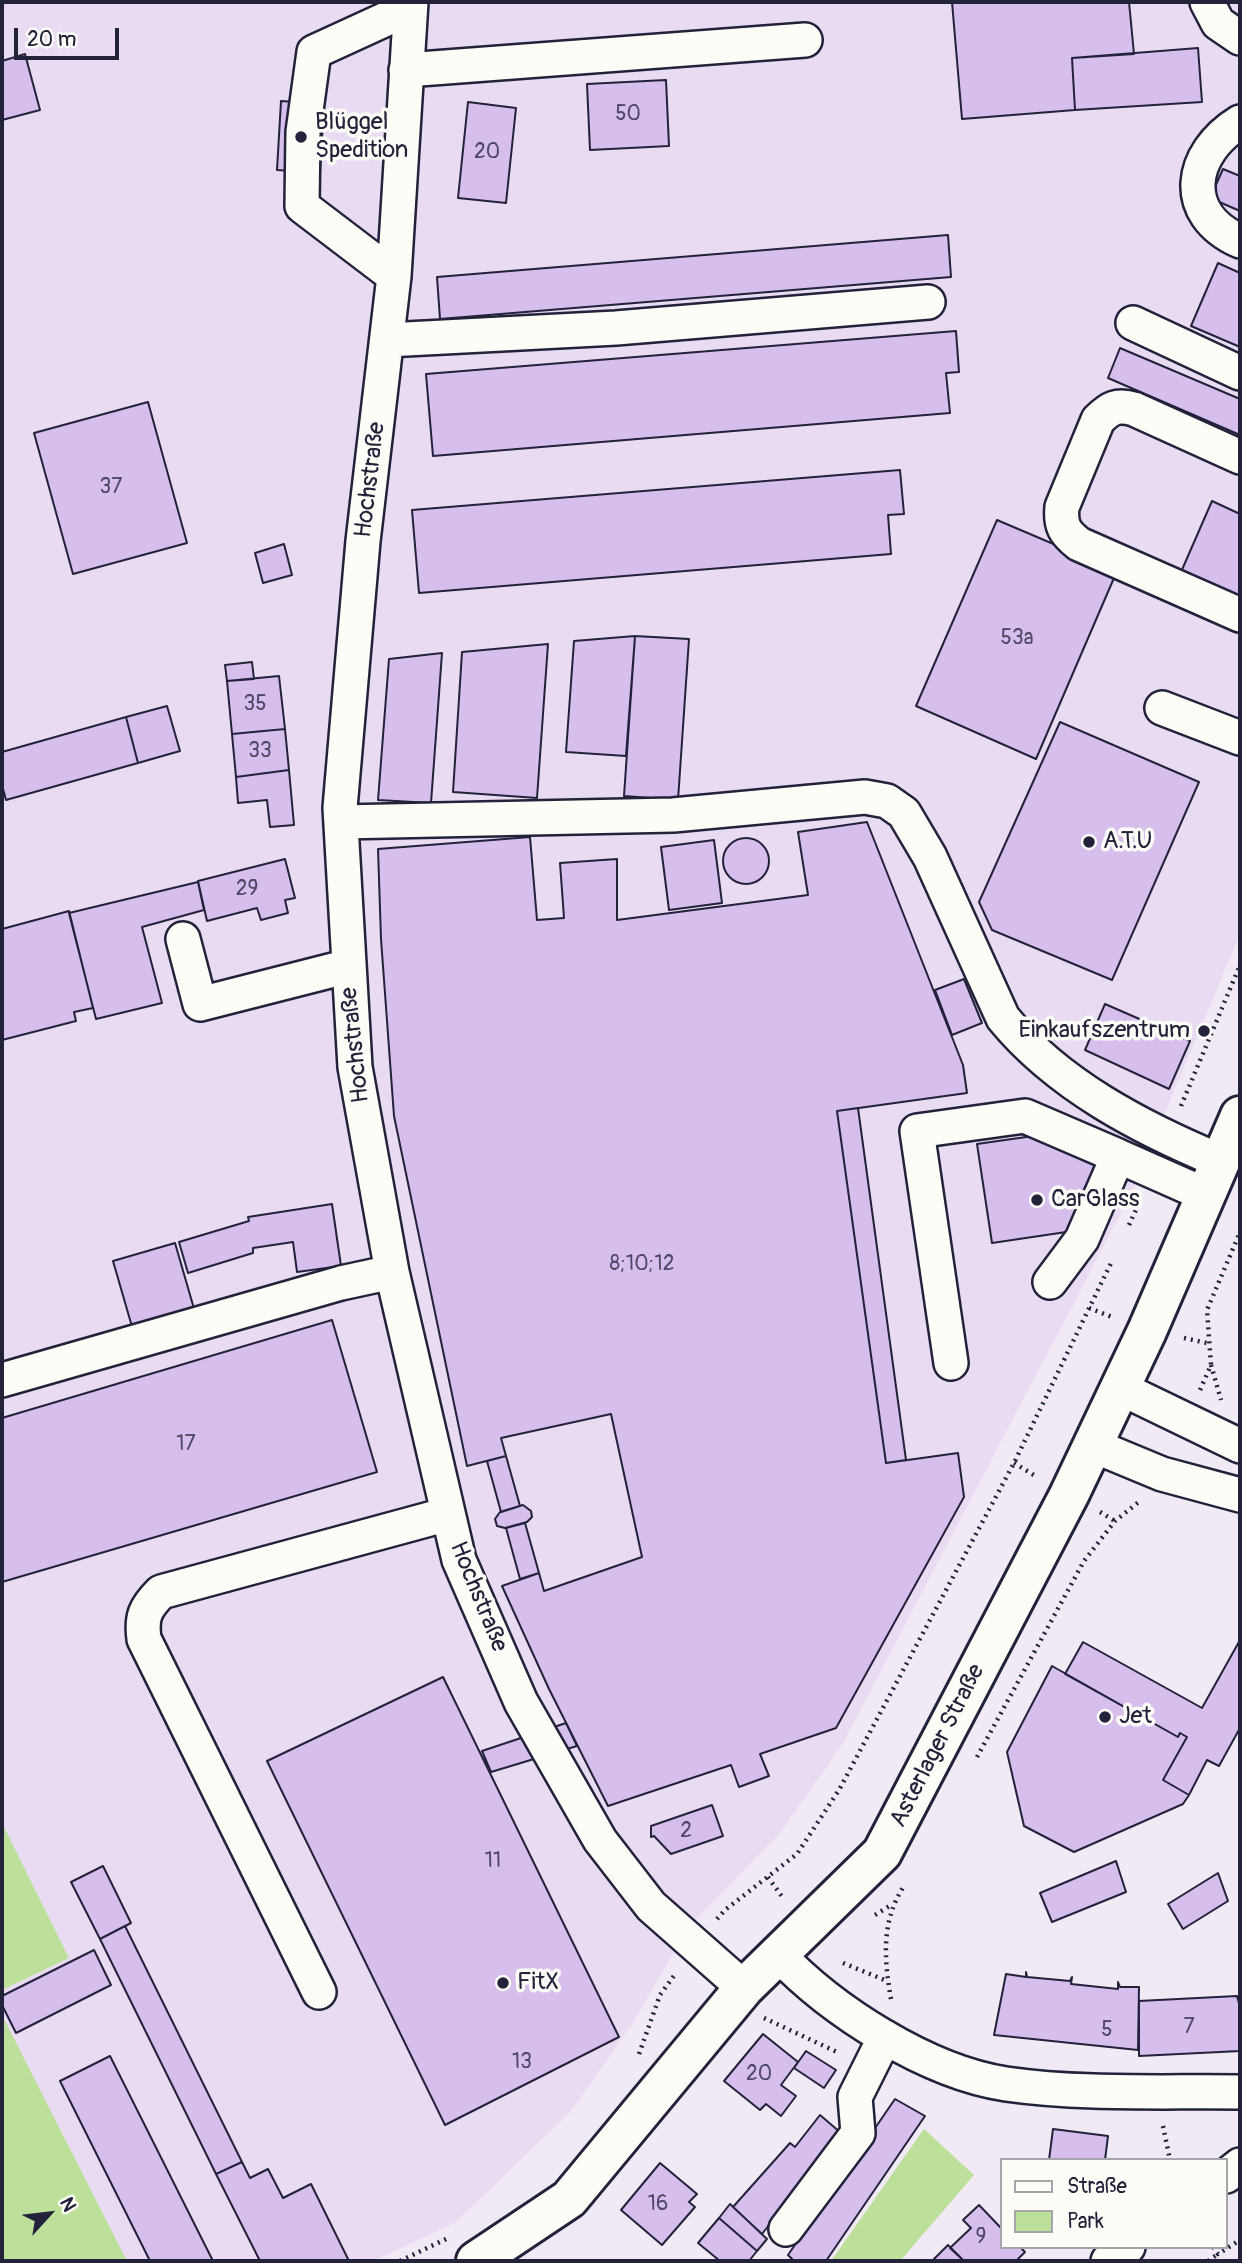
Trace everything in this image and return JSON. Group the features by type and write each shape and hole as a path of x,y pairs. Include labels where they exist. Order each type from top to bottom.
{"main road":[{"name":"Asterlager Straße","path":"465,2248 569,2199 750,2001 778,1954 882,1853 1069,1495 1120,1388 1240,1116"}],"street":[{"path":"1207,2 1219,23 1240,37"},
{"path":"394,276 302,206 303,132 314,52 410,5"},
{"name":"Hochstraße","path":"410,5 394,276 363,541 341,822 355,1067 392,1272 459,1560 521,1702 600,1840 651,1906 750,2001"},
{"path":"406,70 806,40"},
{"path":"1240,122 1221,134 1202,161 1196,181 1198,197 1207,213 1227,235 1240,241"},
{"path":"387,340 616,328 928,302"},
{"path":"1133,323 1240,373"},
{"path":"1240,457 1133,408 1122,406 1109,409 1098,420 1062,507 1060,519 1064,532 1079,544 1240,615"},
{"path":"1163,708 1240,738"},
{"path":"341,822 673,815 865,797 887,801 904,813 930,857 1003,1018 1010,1027 1041,1061 1168,1139 1213,1178"},
{"path":"183,939 200,1004 349,966"},
{"path":"951,1363 917,1131 1025,1116 1154,1172 1213,1178"},
{"path":"1050,1282 1082,1239 1118,1156"},
{"path":"2,1380 341,1283 392,1272"},
{"path":"1120,1388 1240,1446"},
{"path":"1092,1445 1162,1474 1240,1496"},
{"path":"319,1993 144,1639 141,1620 148,1605 161,1592 448,1514"},
{"path":"778,1954 796,1973 885,2038 959,2071 1004,2084 1063,2089 1240,2092"},
{"path":"786,2229 858,2133 855,2097 885,2038"},
{"path":"1108,2261 1125,2249"}],"path":[{"path":"1168,1139 1240,968"},
{"path":"1125,1234 1154,1172"},
{"path":"1186,1421 1211,1365 1207,1310 1240,1232"},
{"path":"638,2058 660,1995 695,1947 725,1910 797,1854 839,1790 1014,1463 1113,1259"},
{"path":"975,1762 1084,1561 1115,1521 1153,1490 1162,1474"},
{"path":"836,1959 887,1981 885,1942 892,1905 910,1877"},
{"path":"750,2001 870,2068"},
{"path":"400,2261 465,2248"},
{"path":"1214,2249 1218,2255"},
{"path":"1208,2261 1227,2249"}],"shaded area":[{"path":"2,2 1240,2 1240,934 1131,1194 842,1745 777,1837 689,1926 631,2026 571,2111 456,2222 373,2261 127,2261 2,2015 2,1990 69,1958 2,1823"}],"green space":[{"path":"2,1823 69,1958 2,1990"},
{"path":"2,2015 127,2261 2,2261"},
{"path":"924,2129 974,2175 900,2261 831,2261"}],"building":[{"path":"952,2 1129,2 1134,54 1072,58 1075,110 962,119"},
{"path":"1198,48 1202,102 1075,110 1072,58"},
{"path":"25,54 40,110 2,120 2,61"},
{"path":"666,80 669,146 590,150 587,84"},
{"name":"Blüggel Spedition","path":"281,101 324,104 320,173 277,170"},
{"path":"468,102 516,108 506,203 458,198"},
{"path":"1223,169 1240,176 1240,211 1210,198"},
{"path":"948,235 951,277 440,319 437,277"},
{"path":"1218,263 1240,273 1240,347 1191,326"},
{"path":"956,331 959,372 946,373 950,413 433,456 426,374"},
{"path":"1120,348 1240,399 1240,435 1108,378"},
{"path":"148,402 187,543 73,574 34,433"},
{"path":"900,470 904,514 888,515 891,554 419,593 412,510"},
{"path":"1212,501 1240,514 1240,599 1181,572"},
{"path":"997,520 1117,571 1036,759 916,706"},
{"path":"284,544 292,575 263,583 255,553"},
{"path":"635,636 626,756 566,752 574,641"},
{"path":"635,636 689,639 678,800 624,796"},
{"path":"548,644 537,798 453,792 462,652"},
{"path":"442,653 431,803 378,800 389,659"},
{"path":"252,662 254,679 227,681 225,665"},
{"path":"279,676 285,729 232,734 227,681"},
{"path":"167,706 180,751 138,763 126,717"},
{"path":"126,717 138,763 6,800 2,785 2,752"},
{"name":"A.T.U","path":"1060,722 1199,782 1112,980 992,930 979,902"},
{"path":"285,729 289,770 236,777 232,734"},
{"path":"289,770 294,825 270,827 267,800 238,803 236,777"},
{"path":"867,822 963,1065 967,1093 837,1111 886,1463 958,1453 964,1497 836,1728 760,1754 769,1776 739,1787 731,1765 608,1806 549,1689 502,1586 539,1573 544,1591 642,1557 611,1414 501,1438 506,1456 467,1466 394,1116 381,939 378,849 530,837 537,920 564,918 560,863 617,859 617,920 808,895 798,832"},
{"path":"746,838 762,845 769,861 762,877 746,884 730,877 723,861 730,845"},
{"path":"714,840 722,903 669,910 661,847"},
{"path":"285,859 295,898 285,900 288,913 261,920 257,908 207,921 198,881"},
{"path":"198,882 204,910 142,927 162,1003 96,1019 69,913"},
{"path":"69,911 93,1008 74,1012 76,1021 2,1040 2,929"},
{"path":"964,979 982,1023 952,1035 935,990"},
{"path":"1105,1004 1190,1041 1169,1089 1085,1050"},
{"path":"858,1108 906,1460 886,1463 837,1111"},
{"name":"CarGlass","path":"1033,1136 1103,1169 1073,1231 992,1243 977,1144"},
{"path":"332,1204 341,1266 297,1272 293,1242 253,1248 253,1253 188,1273 179,1242 249,1221 248,1217"},
{"path":"175,1243 197,1319 135,1337 113,1261"},
{"path":"332,1320 377,1472 2,1582 2,1418"},
{"path":"506,1456 520,1506 501,1512 487,1461"},
{"path":"523,1505 531,1511 532,1517 527,1522 505,1528 497,1526 495,1519 500,1512"},
{"path":"525,1523 539,1573 520,1579 506,1528"},
{"path":"1240,1640 1240,1728 1219,1766 1207,1760 1189,1795 1163,1780 1187,1737 1180,1733 1178,1737 1065,1674 1083,1642 1202,1708"},
{"path":"1052,1666 1178,1737 1180,1733 1187,1737 1163,1780 1189,1795 1183,1804 1074,1852 1024,1826 1007,1752"},
{"path":"443,1677 619,2037 445,2125 267,1761"},
{"path":"566,1723 577,1746 491,1772 482,1751"},
{"path":"712,1805 723,1836 671,1854 654,1836 651,1837 651,1826"},
{"path":"1116,1861 1126,1892 1052,1922 1040,1893"},
{"path":"103,1866 131,1923 100,1939 71,1882"},
{"path":"1218,1873 1228,1901 1183,1929 1168,1904"},
{"path":"125,1926 242,2162 216,2174 100,1939"},
{"path":"94,1950 111,1985 16,2033 2,2005 2,1996"},
{"path":"1026,1972 1027,1977 1070,1981 1072,1977 1071,1984 1118,1989 1118,1982 1120,1987 1139,1987 1138,2050 994,2035 1006,1974 1026,1977"},
{"path":"1237,1996 1240,2007 1240,2051 1139,2056 1139,2001"},
{"path":"763,2034 798,2062 781,2085 796,2096 781,2116 766,2104 760,2110 724,2081"},
{"path":"806,2051 836,2070 824,2088 794,2068"},
{"path":"110,2056 213,2261 150,2261 60,2081"},
{"path":"895,2099 925,2116 826,2261 794,2261 788,2255"},
{"path":"820,2115 841,2133 762,2234 733,2207 790,2143 795,2147"},
{"path":"1053,2129 1108,2136 1105,2158 1049,2158"},
{"path":"242,2162 250,2178 268,2169 283,2198 311,2184 349,2261 260,2261 216,2174"},
{"path":"660,2163 697,2194 689,2202 695,2207 662,2245 621,2210"},
{"path":"730,2204 767,2239 757,2251 719,2218"},
{"path":"979,2205 1000,2227 1000,2249 1022,2249 1025,2252 1016,2261 964,2261 950,2248 971,2228 963,2220"},
{"path":"719,2218 757,2251 749,2261 720,2261 698,2243"},
{"path":"948,2245 964,2261 932,2261"}],"place":[{"name":"Blüggel Spedition","path":"301,137"},
{"name":"A.T.U","path":"1089,842"},
{"name":"Einkaufszentrum","path":"1204,1031"},
{"name":"CarGlass","path":"1037,1200"},
{"name":"Jet","path":"1105,1717"},
{"name":"FitX","path":"503,1983"}]}
